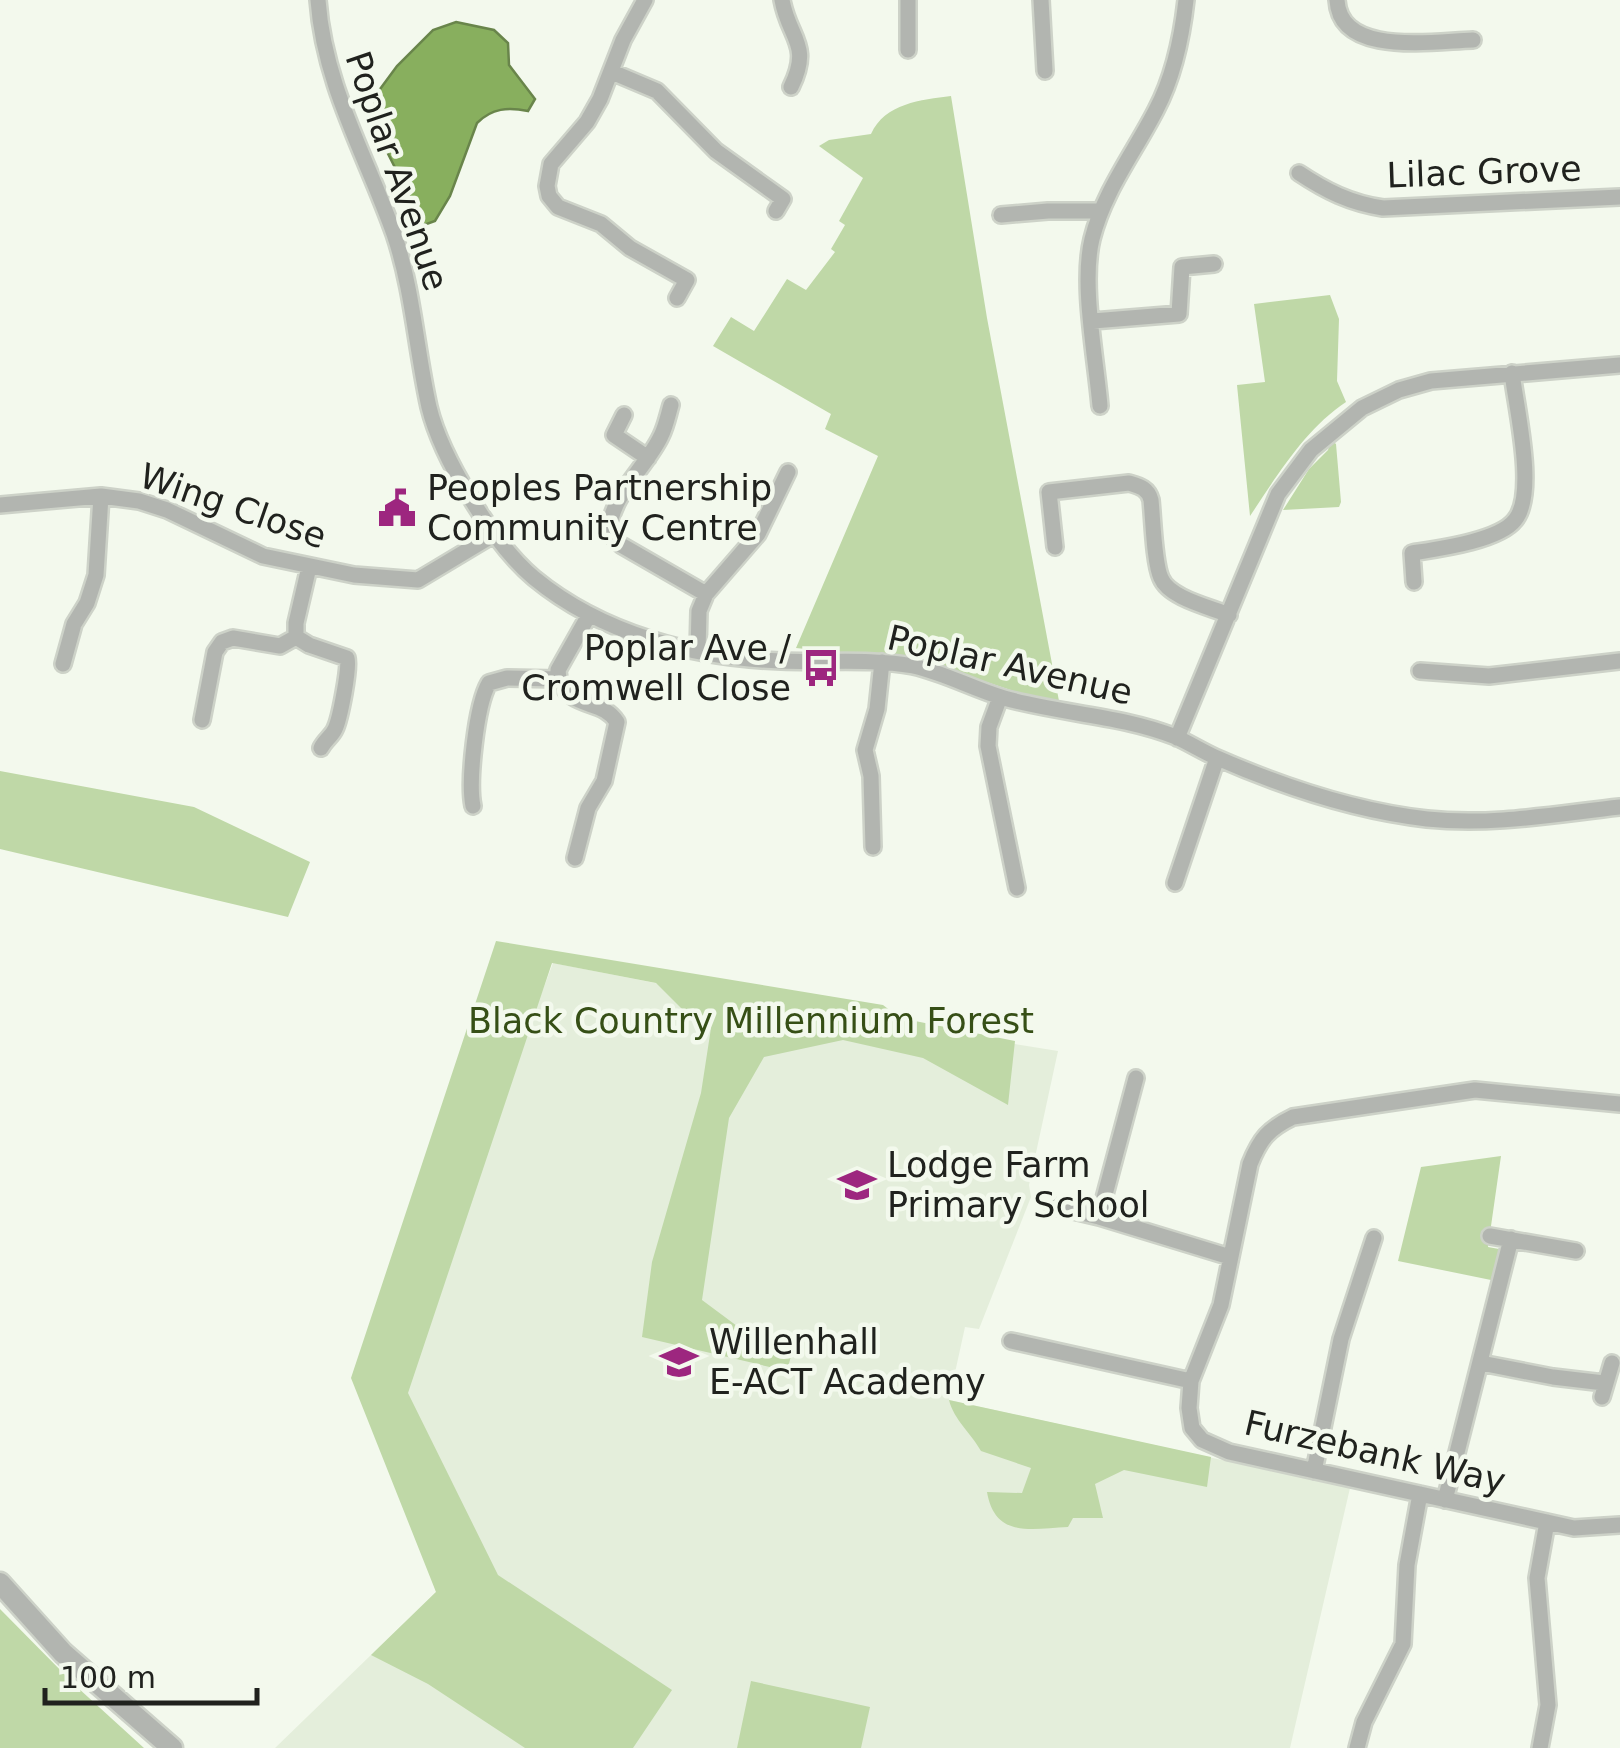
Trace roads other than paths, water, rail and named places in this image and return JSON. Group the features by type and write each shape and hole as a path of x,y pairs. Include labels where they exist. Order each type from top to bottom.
{"street":[{"name":"Poplar Avenue","path":"318,0 320,30 338,98 394,236 414,316 430,412 467,492 493,535 533,577 589,615 638,636 739,659 882,662 946,675 1000,697 1114,718 1325,796 1424,819 1508,821 1620,808"},
{"path":"645,0 587,122 551,164 547,186 558,207 601,224 630,248 687,280 678,298"},
{"path":"782,0 800,54 801,66 791,87"},
{"path":"908,0 908,50"},
{"path":"1042,0 1045,71"},
{"path":"1100,406 1086,272 1101,212 1122,165 1157,109 1171,74 1186,0"},
{"path":"1337,0 1337,12 1348,30 1381,42 1473,40"},
{"path":"612,72 657,90 716,151 783,200 776,211"},
{"name":"Lilac Grove","path":"1299,173 1356,204 1383,208 1620,197"},
{"path":"1001,215 1048,210 1101,212"},
{"path":"1093,321 1179,314 1182,267 1214,264"},
{"path":"1176,738 1278,494 1311,450 1362,408 1389,393 1430,381 1620,365"},
{"path":"1414,582 1412,553 1451,547 1502,530 1514,523 1522,508 1526,488 1512,373"},
{"path":"671,405 662,435 627,486 613,515 610,533 620,546 706,594"},
{"path":"624,414 614,435 648,458"},
{"path":"698,651 699,611 706,594 758,534 788,472"},
{"path":"1054,547 1048,492 1129,483 1140,486 1149,493 1160,578 1180,595 1229,615"},
{"name":"Wing Close","path":"0,504 102,496 140,501 264,556 310,567 418,580 493,535"},
{"path":"63,664 74,624 88,603 96,576 102,496"},
{"path":"296,637 310,567"},
{"path":"575,858 588,808 604,782 617,722 604,709 566,694 559,679 558,670 589,615"},
{"path":"202,720 215,652 222,642 234,638 280,646 296,637"},
{"path":"296,637 309,646 347,658 350,671 334,733 320,748"},
{"path":"1420,671 1489,676 1620,661"},
{"path":"873,847 865,750 878,709 882,662"},
{"path":"473,806 470,793 476,724 489,683 507,678 559,679"},
{"path":"1000,697 989,727 988,746 1017,888"},
{"path":"1175,883 1217,758"},
{"path":"1099,1217 1117,1117 1136,1078"},
{"name":"Furzebank Way","path":"1620,1104 1474,1090 1293,1116 1271,1127 1250,1164 1221,1305 1191,1381 1192,1428 1202,1440 1229,1452 1547,1522 1589,1528 1620,1525"},
{"path":"1062,1228 1058,1208 1230,1257"},
{"path":"1490,1236 1576,1251"},
{"path":"1314,1471 1342,1339 1374,1238"},
{"path":"1445,1500 1511,1239"},
{"path":"1011,1341 1191,1381"},
{"path":"1481,1363 1603,1390 1612,1364"},
{"path":"1357,1748 1364,1722 1403,1644 1406,1565 1420,1494"},
{"path":"1540,1748 1548,1705 1536,1578 1547,1522"},
{"path":"0,1584 62,1653 172,1748"}],"place":[{"name":"Peoples Partnership Community Centre","path":"397,508"},
{"name":"Poplar Ave / Cromwell Close","path":"821,668"},
{"name":"Lodge Farm Primary School","path":"857,1185"},
{"name":"Willenhall E-ACT Academy","path":"679,1362"}],"park label":[{"name":"Black Country Millennium Forest","path":"751,1021"}]}
